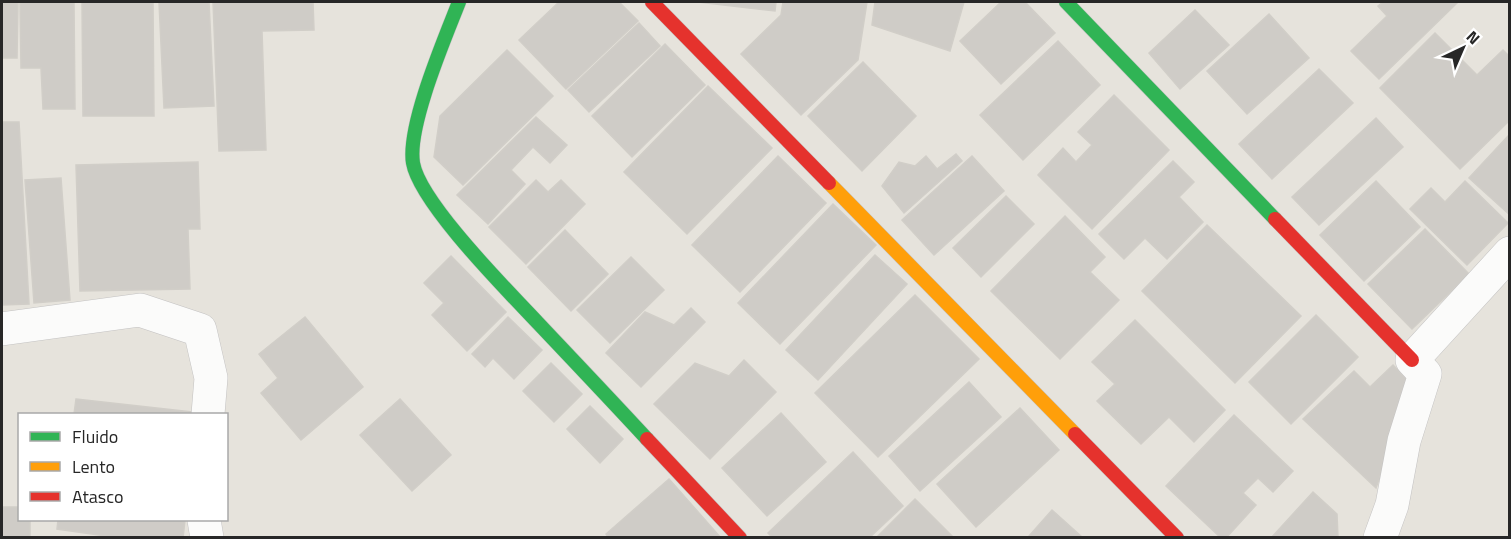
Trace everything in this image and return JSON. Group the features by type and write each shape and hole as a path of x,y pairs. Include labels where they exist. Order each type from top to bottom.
{"street":[{"path":"459,2 432,70 414,140 413,163 424,189 455,231 501,283 740,537"},
{"path":"652,2 1177,537"},
{"path":"1066,2 1425,374 1404,441 1392,505 1380,537"},
{"path":"1412,360 1509,254"},
{"path":"2,329 140,310 200,330 211,378 208,413"},
{"path":"204,521 207,537"}],"building":[{"path":"2,2 18,2 17,58 2,58"},
{"path":"20,2 74,2 75,109 43,109 41,68 21,68"},
{"path":"82,2 153,2 154,116 83,116"},
{"path":"159,2 209,2 214,106 164,108"},
{"path":"213,2 313,2 314,30 262,31 266,150 219,151"},
{"path":"559,2 619,2 638,21 566,89 519,40"},
{"path":"698,2 776,2 775,11"},
{"path":"783,2 867,2 858,60 801,115 741,54 781,15"},
{"path":"875,2 964,2 950,51 872,25"},
{"path":"1001,2 1025,2 1055,33 1001,84 960,41"},
{"path":"1383,2 1458,2 1379,79 1351,51 1387,16 1378,6"},
{"path":"1195,10 1229,45 1180,89 1149,53"},
{"path":"1269,14 1309,58 1247,114 1207,71"},
{"path":"639,23 660,46 589,112 568,90"},
{"path":"1435,33 1477,75 1503,50 1510,57 1510,120 1460,169 1380,88"},
{"path":"1058,41 1100,85 1023,160 980,115"},
{"path":"665,44 705,85 632,157 592,116"},
{"path":"507,50 553,96 463,185 434,157 440,116"},
{"path":"863,62 916,116 862,171 808,116"},
{"path":"1319,69 1353,103 1272,179 1239,144"},
{"path":"708,86 772,148 687,234 624,172"},
{"path":"1114,95 1169,150 1092,229 1038,175 1063,148 1076,162 1092,145 1078,132"},
{"path":"536,117 567,145 550,163 533,147 511,170 525,184 488,224 457,195"},
{"path":"1376,118 1403,147 1319,225 1292,197"},
{"path":"2,122 19,122 29,304 2,305"},
{"path":"1510,134 1510,215 1469,178"},
{"path":"956,154 962,161 904,213 882,186 899,162 915,166 926,156 937,169"},
{"path":"778,156 826,203 740,292 692,245"},
{"path":"972,156 1004,191 934,255 902,220"},
{"path":"1173,161 1194,182 1179,197 1203,222 1167,259 1145,238 1124,259 1099,234"},
{"path":"198,162 200,229 188,229 190,289 80,291 76,165"},
{"path":"61,178 70,300 34,303 25,180"},
{"path":"536,180 548,192 561,180 585,204 526,264 489,227"},
{"path":"1376,181 1420,227 1364,281 1320,235"},
{"path":"1465,181 1508,223 1467,265 1410,209 1431,188 1445,202"},
{"path":"1006,196 1034,224 981,277 953,248"},
{"path":"833,204 876,245 780,344 738,303"},
{"path":"1065,216 1105,257 1090,272 1119,300 1060,359 991,291"},
{"path":"1207,225 1301,316 1235,383 1142,291"},
{"path":"1425,229 1469,274 1412,329 1368,284"},
{"path":"565,230 608,274 571,311 528,267"},
{"path":"875,255 907,284 818,380 786,350"},
{"path":"451,256 506,312 467,351 432,315 444,303 424,283"},
{"path":"631,257 664,290 610,343 577,310"},
{"path":"915,295 979,359 878,457 815,393"},
{"path":"691,308 705,322 641,387 606,353 645,312 674,325"},
{"path":"1316,315 1358,357 1291,424 1249,382"},
{"path":"305,317 363,387 301,440 261,393 278,378 259,354"},
{"path":"508,317 542,350 514,379 493,358 485,367 472,354"},
{"path":"1135,320 1225,410 1194,442 1169,417 1141,444 1097,401 1115,384 1092,362"},
{"path":"744,360 776,392 710,459 654,404 695,363 729,376"},
{"path":"551,363 582,394 554,422 523,391"},
{"path":"1393,365 1412,385 1376,488 1303,419 1354,371 1370,387"},
{"path":"969,382 1001,417 920,491 889,456"},
{"path":"76,399 201,413 74,413"},
{"path":"400,399 451,455 412,491 360,435"},
{"path":"590,406 623,439 600,463 567,429"},
{"path":"1020,408 1059,450 976,527 937,484"},
{"path":"781,413 826,462 767,516 722,468"},
{"path":"1234,415 1293,471 1273,492 1258,478 1243,493 1256,505 1226,538 1221,538 1166,486"},
{"path":"853,452 903,506 869,538 773,538 768,533"},
{"path":"669,479 721,538 609,538 606,534"},
{"path":"1313,492 1337,514 1338,538 1271,538"},
{"path":"915,499 954,538 876,538"},
{"path":"2,507 18,507 18,521 30,521 30,538 2,538"},
{"path":"1052,510 1083,538 1029,536"},
{"path":"58,521 185,521 183,538 120,538 57,529"}],"traffic: fast":[{"path":"459,2 428,82 416,127 413,163 419,180 431,200 467,246 647,439"},
{"path":"1066,2 1275,219"}],"traffic: slow":[{"path":"829,183 1075,434"}],"traffic: jam":[{"path":"652,2 829,183"},
{"path":"1275,219 1412,360"},
{"path":"1075,434 1177,538"},
{"path":"647,439 740,538"}]}
